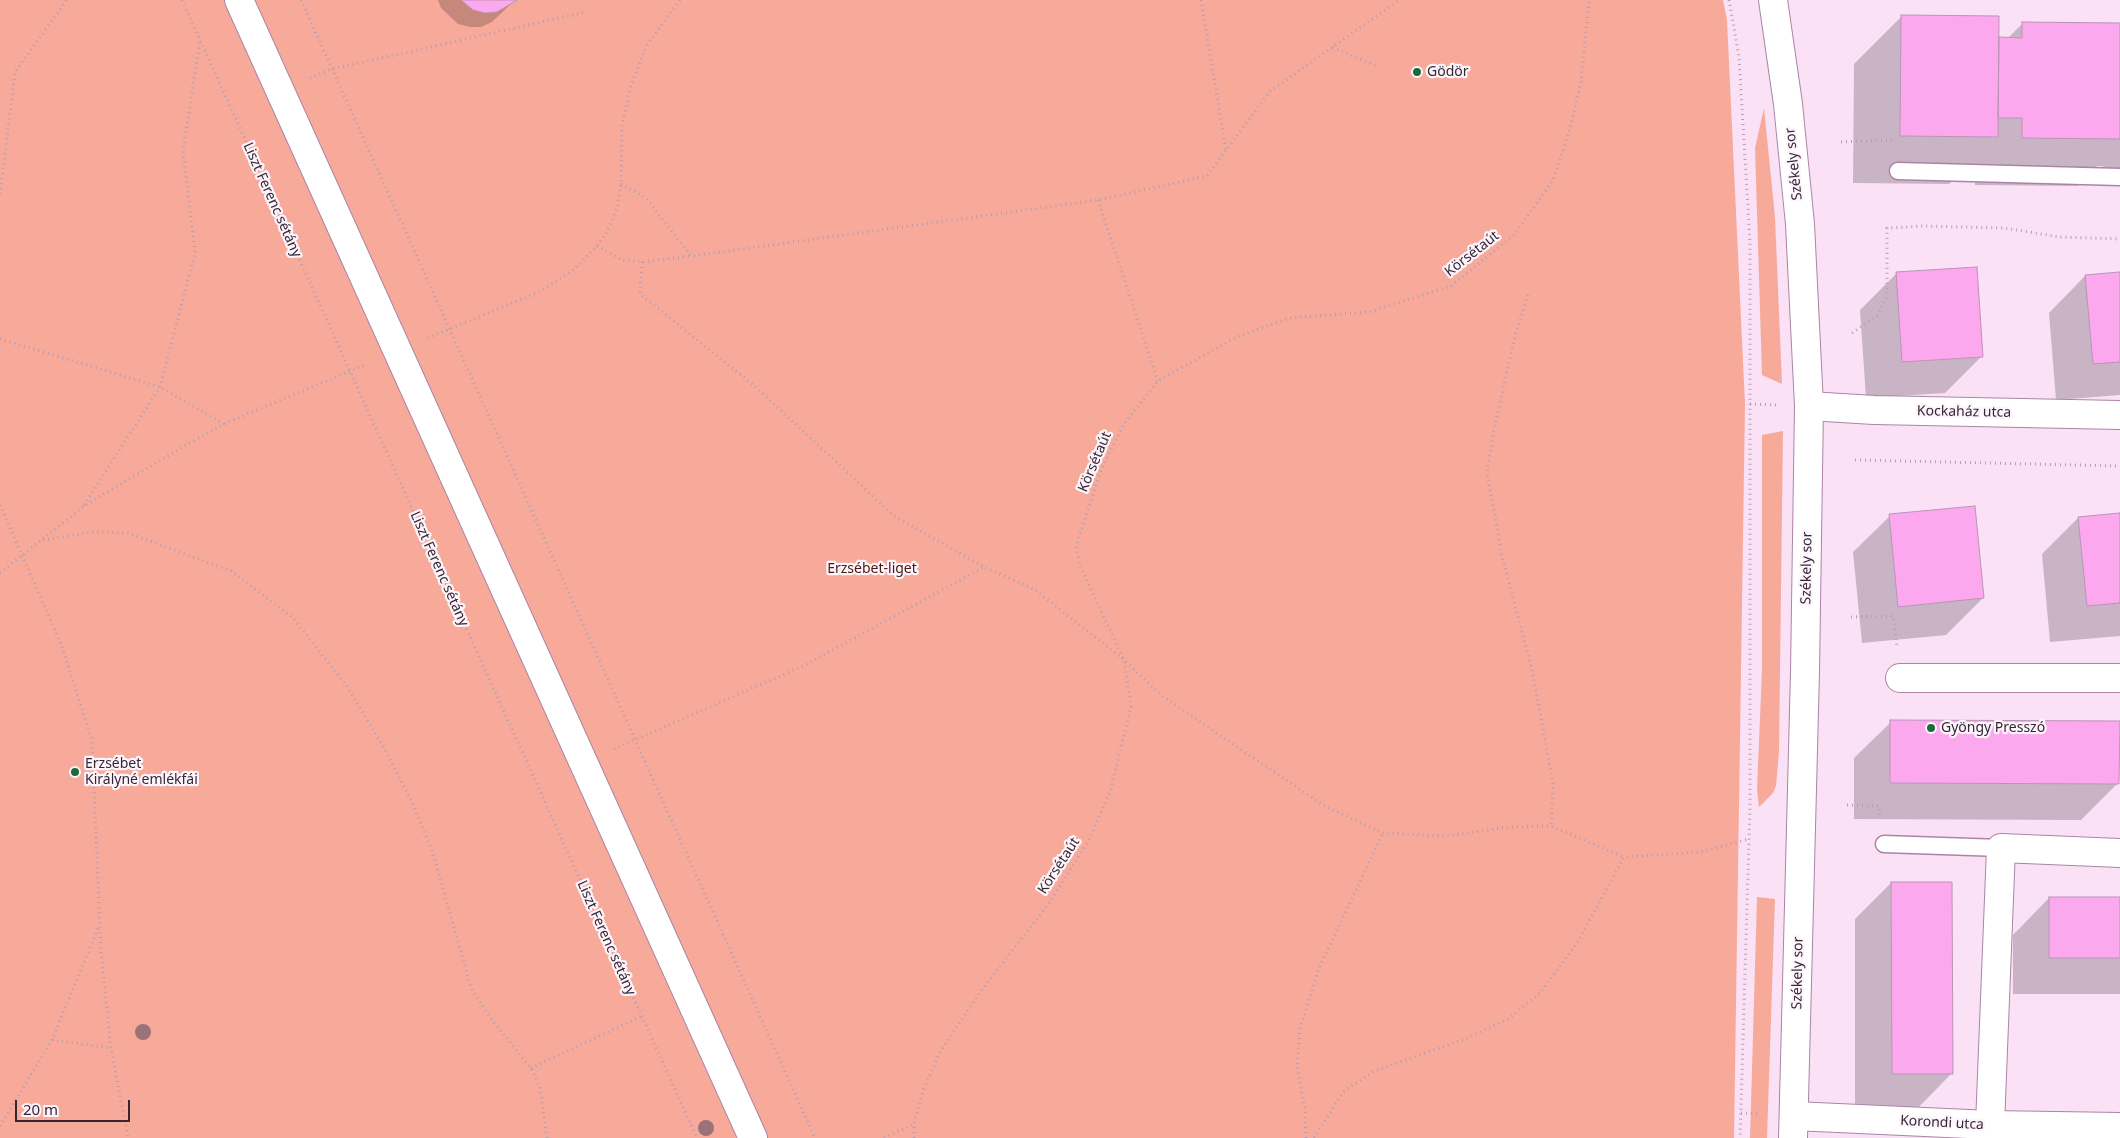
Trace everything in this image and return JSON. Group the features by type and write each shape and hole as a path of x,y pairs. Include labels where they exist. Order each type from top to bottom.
{"street":[{"path":"239,0 753,1138"},
{"name":"Székely sor","path":"1773,0 1788,104 1800,224 1809,406 1805,672 1794,1127"},
{"name":"Kockaház utca","path":"1809,406 1874,410 2120,415"},
{"path":"1900,678 2120,678"},
{"path":"1990,1125 2001,848 2120,853"},
{"name":"Korondi utca","path":"1794,1127 1990,1125 2120,1127"}],"lane":[{"path":"1898,171 2120,177"},
{"path":"1884,844 2001,848"}],"path":[{"path":"0,194 15,72 67,0"},
{"name":"Liszt Ferenc sétány","path":"182,0 697,1138"},
{"path":"301,0 815,1138"},
{"path":"1200,0 1226,150"},
{"path":"597,246 622,260 642,262 1098,200 1207,176 1269,92 1399,0"},
{"name":"Körsétaút","path":"914,1138 914,1124 922,1091 940,1052 978,995 1049,903 1089,840 1110,792 1131,707 1124,660 1080,566 1076,546 1101,470 1124,424 1158,381 1238,336 1290,318 1369,312 1451,286 1514,235 1553,180 1570,129 1580,82 1589,0"},
{"path":"1729,0 1739,57 1750,242 1749,839 1740,1138"},
{"path":"332,69 586,12"},
{"path":"84,506 160,387 195,253 183,151 200,40"},
{"path":"1333,47 1378,67"},
{"path":"1842,142 1893,140 1898,171"},
{"path":"621,184 646,198 691,256"},
{"path":"1098,200 1158,381"},
{"path":"1852,333 1877,316 1887,297 1887,228 1924,226 2004,228 2060,237 2120,239"},
{"path":"642,262 640,294 757,388 894,516 984,567 1034,590 1124,660 1162,696 1323,805 1383,833 1445,836 1509,827 1551,826 1624,857 1700,852 1749,839"},
{"path":"1528,295 1515,336 1494,428 1487,472 1502,556 1532,670 1553,783 1551,826"},
{"path":"0,339 160,387 224,424"},
{"path":"1855,460 2120,466"},
{"path":"0,505 62,644 92,740 100,923 111,1048 128,1138"},
{"path":"42,540 92,532 128,533 231,570 293,618 346,686 412,802 434,853 471,988 492,1020 530,1068 540,1086 547,1138"},
{"path":"584,762 806,666 984,567"},
{"path":"1851,617 1893,616 1900,678"},
{"path":"1306,1138 1305,1109 1298,1066 1300,1028 1319,968 1383,833"},
{"path":"1314,1138 1343,1092 1374,1071 1465,1039 1508,1019 1541,992 1579,940 1624,857"},
{"path":"0,1126 52,1040 100,923"},
{"path":"530,1068 642,1016"},
{"path":"52,1040 111,1048"},
{"path":"884,1138 914,1124"}],"green space":[{"name":"Erzsébet-liget","path":"0,0 1723,0 1727,20 1745,404 1734,1138 0,1138"},
{"path":"1764,108 1775,217 1782,384 1762,375 1755,148"},
{"path":"1783,431 1779,751 1776,786 1773,793 1759,807 1757,790 1762,670 1762,435"},
{"path":"1757,897 1775,899 1767,1138 1750,1138"}],"building":[{"path":"461,0 517,0 497,12 485,13 473,10"},
{"path":"1901,15 1999,16 1998,137 1900,136"},
{"path":"2022,22 2120,23 2120,139 2022,138 2022,118 1998,118 1999,37 2022,38"},
{"path":"1977,267 1983,357 1902,362 1896,272"},
{"path":"2120,272 2120,362 2093,364 2085,275"},
{"path":"1975,506 1984,598 1898,607 1889,514"},
{"path":"2120,513 2120,603 2087,606 2078,517"},
{"path":"1890,720 2120,721 2119,784 1890,783"},
{"path":"1891,882 1952,882 1953,1074 1892,1074"},
{"path":"2049,897 2120,897 2120,958 2049,958"}],"place":[{"name":"Gödör","path":"1417,72"},
{"name":"Gyöngy Presszó","path":"1931,728"},
{"name":"Erzsébet Királyné emlékfái","path":"75,772"}]}
